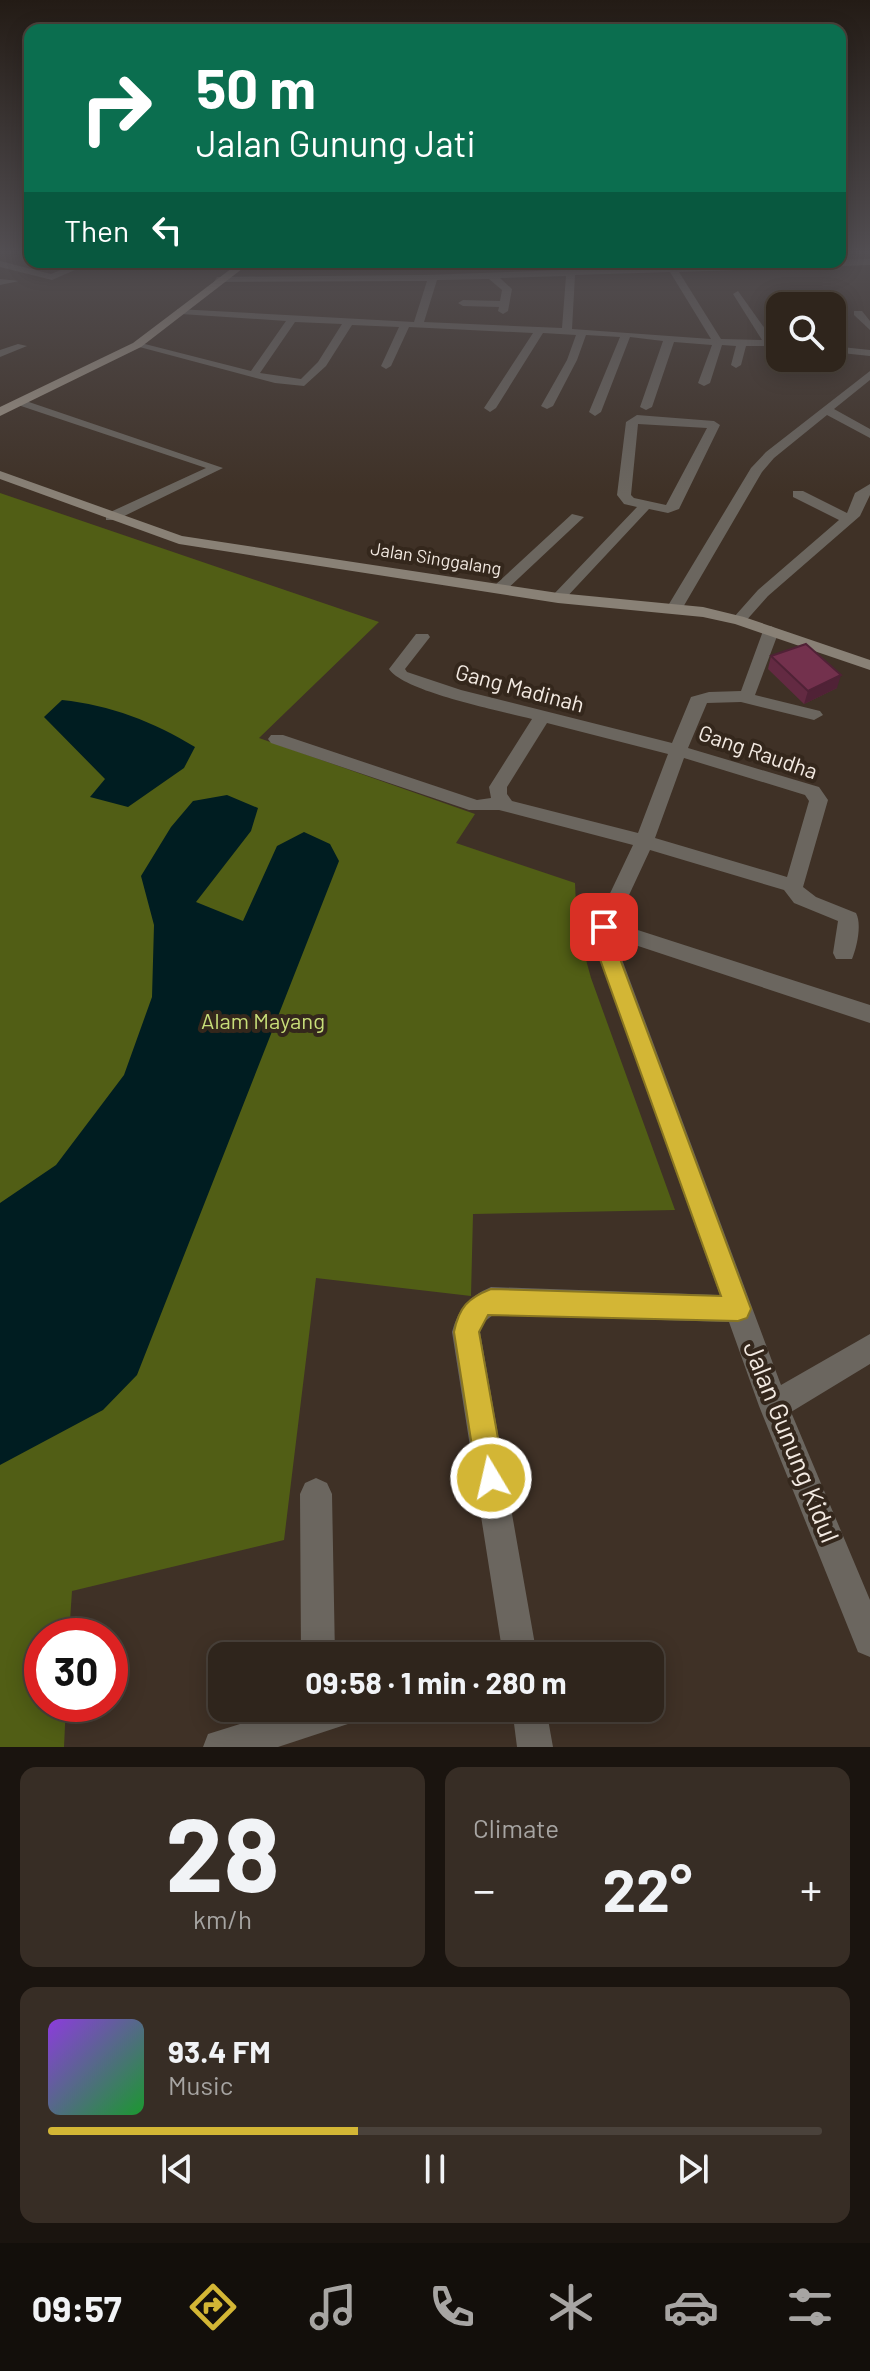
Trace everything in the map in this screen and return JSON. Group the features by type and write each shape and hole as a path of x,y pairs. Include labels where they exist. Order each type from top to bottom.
{"main road":[{"path":"0,412 137,345 154,332"},
{"name":"Jalan Singgalang","path":"0,475 179,540 558,598 674,609 739,620 870,665"}],"street":[{"path":"254,374 283,332"},
{"path":"137,345 298,384 308,382 342,332"},
{"path":"386,366 402,332"},
{"path":"490,408 539,332"},
{"path":"575,332 718,342 766,342"},
{"path":"547,406 564,370 579,349 582,332"},
{"path":"712,332 718,342"},
{"path":"595,412 626,334"},
{"path":"646,407 670,337"},
{"path":"864,352 860,343 870,337"},
{"path":"736,365 742,341"},
{"path":"704,383 718,342"},
{"path":"0,354 22,346"},
{"path":"674,609 724,530 756,471 770,455 870,374"},
{"path":"22,403 217,468 111,517"},
{"path":"826,410 870,434"},
{"path":"634,420 714,424 674,506 665,509 646,505 629,501 624,495 634,420"},
{"path":"739,620 763,593 855,513 860,496 870,488"},
{"path":"798,494 849,519"},
{"path":"558,598 646,505"},
{"path":"499,589 577,517"},
{"path":"745,698 771,631"},
{"name":"Gang Madinah","path":"422,637 397,669 401,675 455,694 676,750"},
{"path":"814,715 745,698 699,698 676,750 644,841 604,927 870,1014"},
{"path":"542,717 498,787 501,801 506,806 644,841 791,885 803,899 849,918 844,953"},
{"path":"277,739 476,806 491,806 501,801"},
{"name":"Gang Raudha","path":"676,750 812,791 818,796 796,882 791,885"},
{"name":"Jalan Gunung Kidul","path":"604,927 606,948 774,1406 870,1640"},
{"path":"517,1642 466,1332 469,1318 479,1307 491,1301 738,1309"},
{"path":"774,1406 870,1348"},
{"path":"316,1494 318,1642"},
{"path":"221,1747 295,1722"},
{"path":"531,1722 535,1747"}],"green space":[{"name":"Alam Mayang","path":"0,493 379,622 259,738 475,814 456,843 575,883 577,927 591,978 675,1210 473,1214 471,1296 316,1278 284,1540 72,1591 70,1618 24,1618 24,1722 65,1722 64,1747 0,1747"}],"water":[{"path":"62,700 131,716 195,747 184,768 128,807 90,797 105,779 44,717"},
{"path":"227,795 258,808 251,831 196,902 243,921 277,846 304,832 330,844 339,861 137,1375 103,1410 0,1465 0,1203 56,1165 124,1075 152,997 154,925 141,876 171,827 193,801"}],"building":[{"path":"806,644 841,675 808,691 771,656"}],"route":[{"path":"491,1478 466,1332 469,1318 479,1307 491,1301 738,1309 606,948 604,927"}]}
